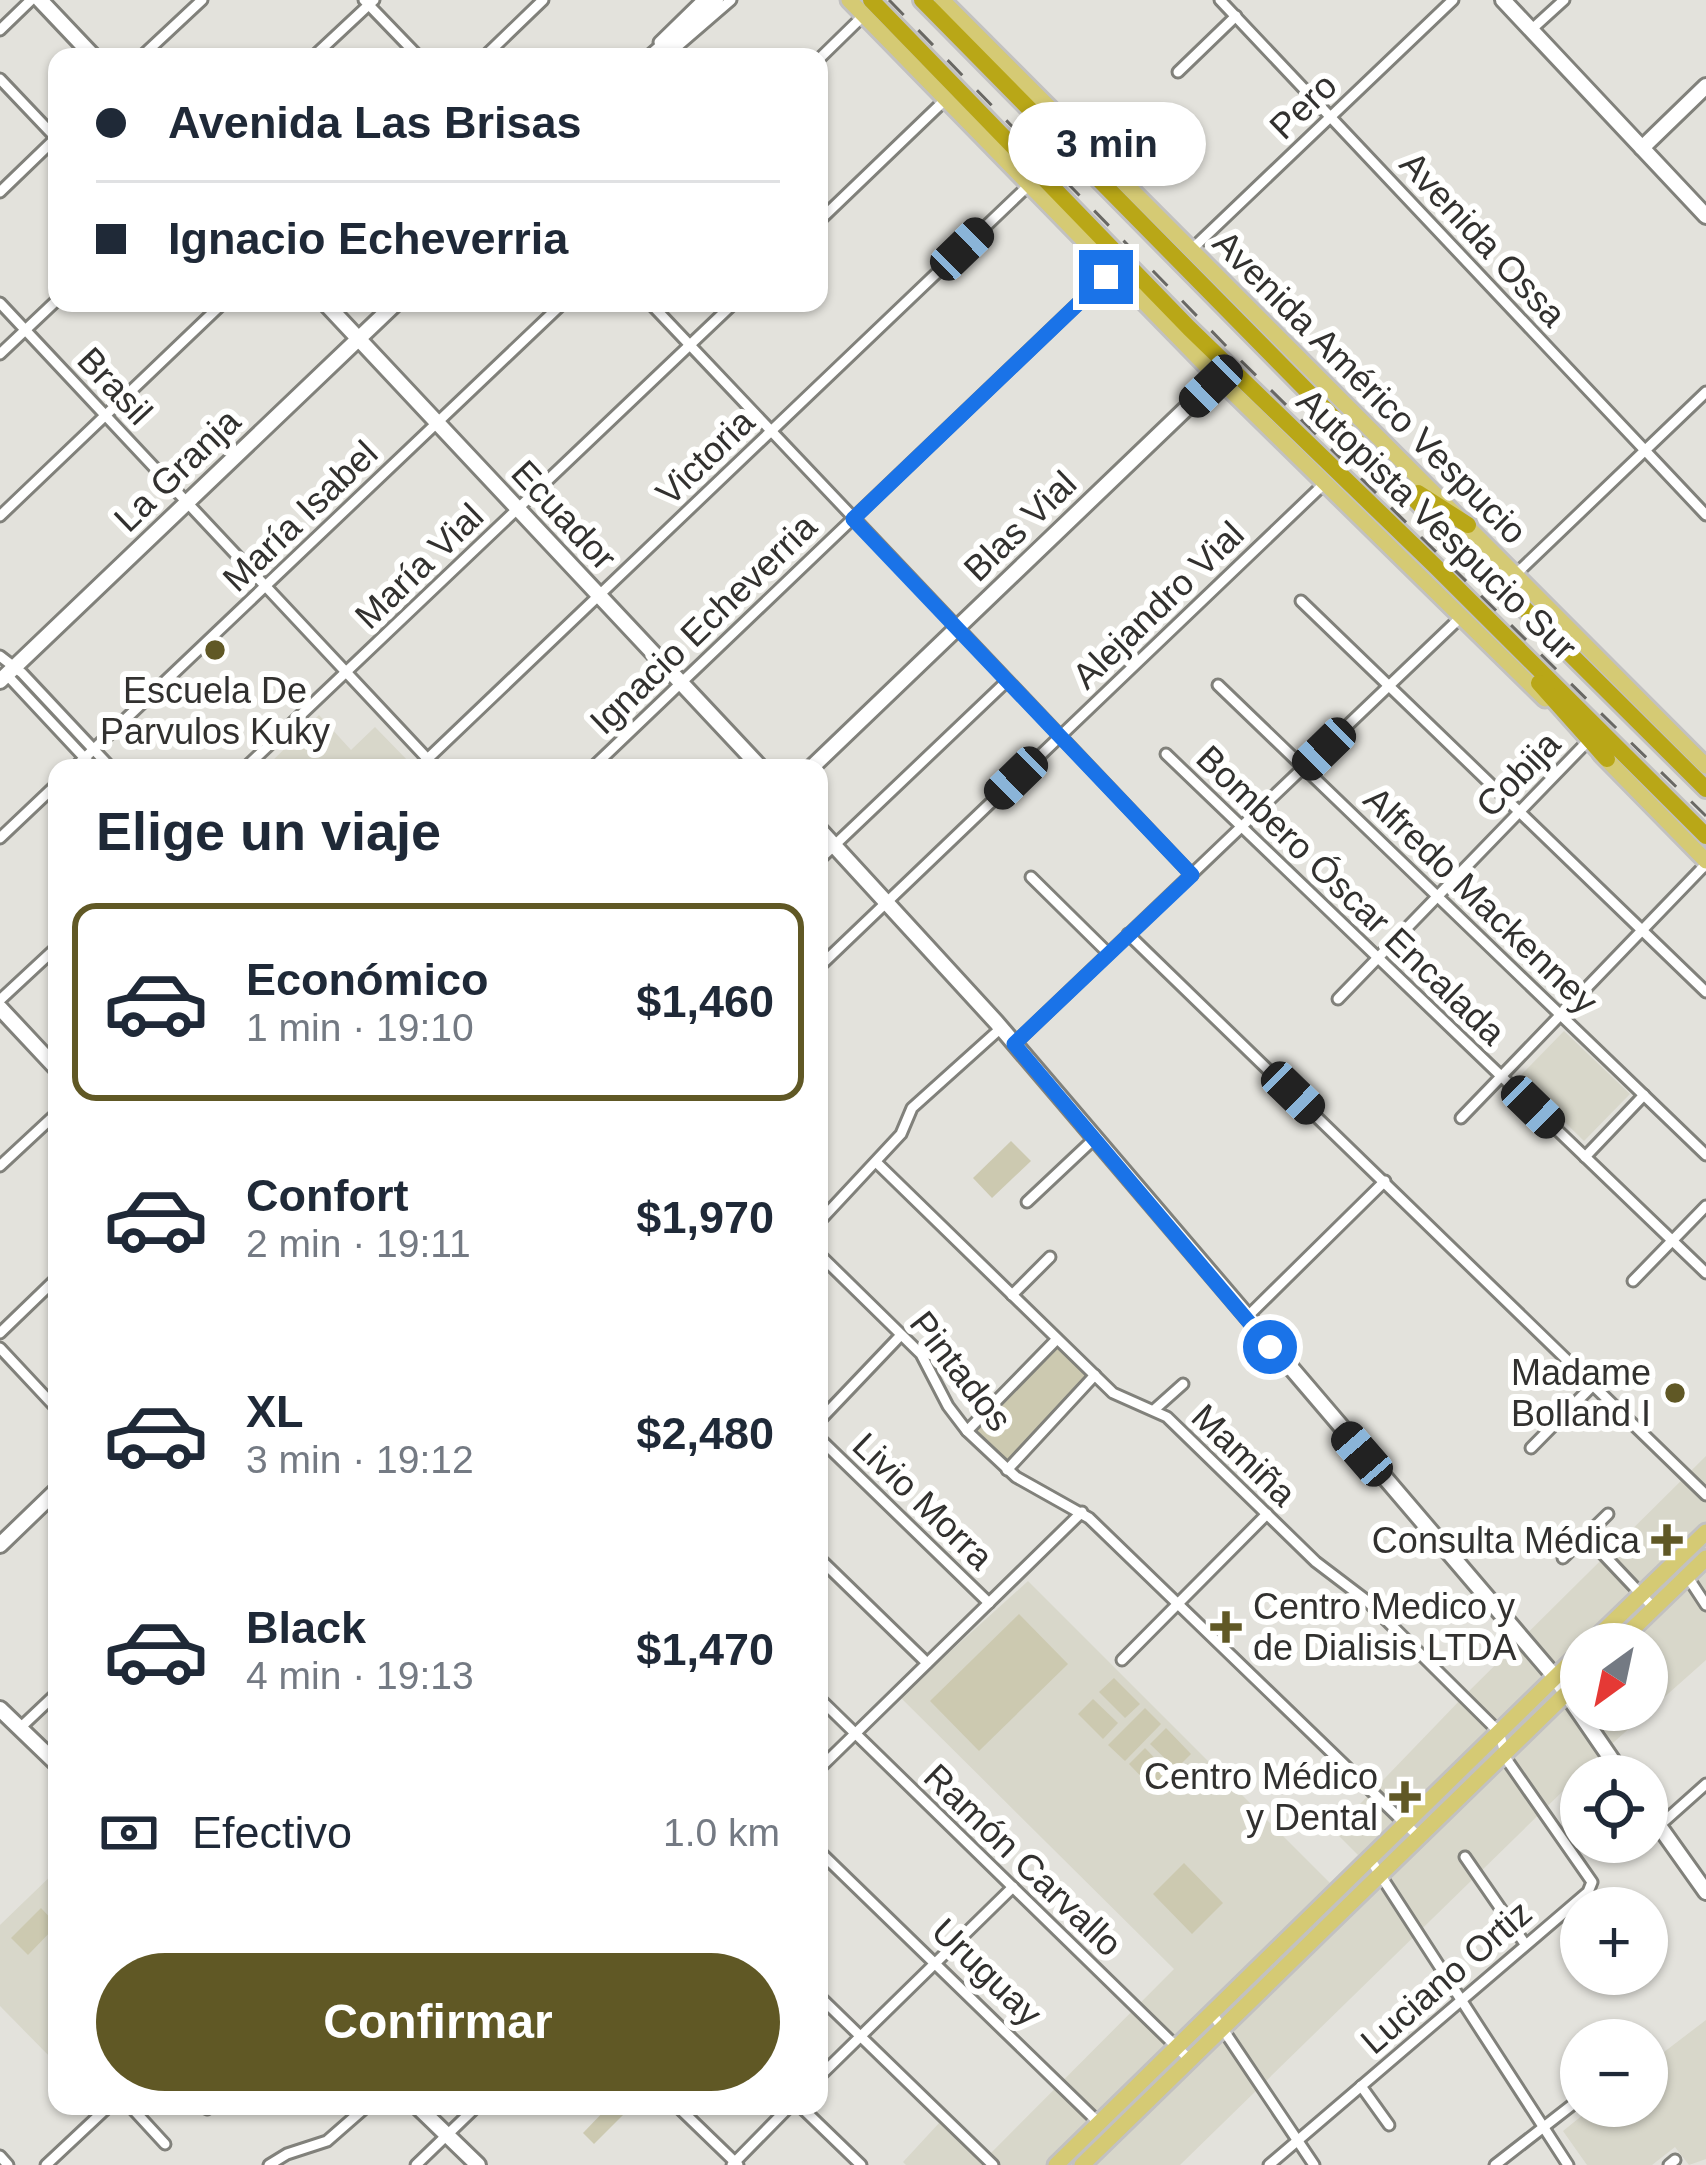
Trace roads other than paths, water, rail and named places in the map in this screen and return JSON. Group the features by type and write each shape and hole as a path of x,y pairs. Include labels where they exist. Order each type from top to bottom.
{"highway":[{"name":"Autopista Vespucio Sur","path":"922,0 1706,789"},
{"name":"Autopista Vespucio Sur","path":"868,8 1706,836"},
{"path":"1387,472 1468,525"},
{"path":"1436,566 1606,759"}],"main road":[{"path":"849,0 868,8 946,99 1112,271 1706,862"},
{"name":"Avenida Américo Vespucio","path":"942,0 1706,766"},
{"path":"1612,1623 1706,1532"},
{"path":"1639,1623 1706,1558"},
{"path":"1056,2165 1560,1672"},
{"path":"1082,2165 1560,1700"}],"street":[{"path":"0,30 36,0 85,48"},
{"path":"151,48 202,0"},
{"path":"493,48 543,0"},
{"path":"657,48 702,0"},
{"path":"671,48 716,0"},
{"path":"674,48 730,0"},
{"name":"Avenida Ossa","path":"1220,0 1706,514"},
{"name":"Pero","path":"1190,251 1453,0"},
{"path":"1502,0 1706,216"},
{"path":"1531,30 1564,0"},
{"path":"322,48 369,2 411,48"},
{"path":"828,49 868,8"},
{"path":"1178,72 1236,16"},
{"path":"660,48 690,25"},
{"path":"0,79 48,129"},
{"path":"1642,148 1706,86"},
{"path":"828,212 946,99"},
{"path":"1,189 48,146"},
{"name":"Victoria","path":"437,759 598,596 1029,185"},
{"name":"Ignacio Echeverria","path":"601,759 1112,271"},
{"name":"Brasil","path":"0,303 427,759"},
{"path":"0,354 48,309"},
{"path":"0,516 214,312"},
{"name":"Ecuador","path":"333,312 753,759"},
{"name":"La Granja","path":"7,675 386,312"},
{"name":"María Isabel","path":"84,759 554,312"},
{"path":"659,312 1192,875"},
{"name":"María Vial","path":"255,759 725,312"},
{"name":"Blas Vial","path":"821,759 1219,378"},
{"path":"1516,574 1706,392"},
{"name":"Alejandro Vial","path":"828,958 1326,482"},
{"path":"1301,601 1706,992"},
{"path":"1014,1044 1461,617"},
{"path":"0,656 7,675 97,759"},
{"path":"828,851 1006,682"},
{"name":"Alfredo Mackenney","path":"1218,685 1706,1155"},
{"name":"Cobija","path":"1338,999 1588,741"},
{"path":"89,754 91,759"},
{"name":"Bombero Óscar Encalada","path":"1166,754 1706,1273"},
{"path":"0,838 48,793"},
{"path":"828,839 1001,1028 1560,1686"},
{"path":"1461,1118 1706,862"},
{"path":"1031,877 1108,953"},
{"path":"1128,934 1706,1496"},
{"path":"48,955 0,1004 48,1059"},
{"path":"828,1213 877,1163 903,1131 916,1105 1001,1028"},
{"path":"1585,1157 1644,1095"},
{"path":"0,1166 48,1121"},
{"path":"1027,1202 1094,1139"},
{"name":"Mamiña","path":"877,1163 1095,1375 1125,1401 1155,1409 1316,1562 1366,1600 1499,1732"},
{"path":"1246,1318 1385,1181"},
{"path":"1633,1281 1706,1206"},
{"path":"1012,1294 1050,1256"},
{"name":"Pintados","path":"828,1263 926,1360 948,1406 1007,1470 1082,1512 1418,1837"},
{"path":"0,1333 48,1288"},
{"path":"828,1411 902,1335"},
{"path":"967,1431 1058,1339"},
{"path":"0,1348 48,1399"},
{"path":"1007,1470 1095,1375"},
{"path":"1155,1409 1183,1384"},
{"path":"1531,1448 1594,1384"},
{"name":"Livio Morra","path":"828,1447 989,1603"},
{"path":"0,1545 48,1499"},
{"path":"828,1760 1082,1512"},
{"path":"1122,1660 1267,1514"},
{"path":"1563,1558 1608,1514"},
{"path":"1586,1536 1654,1608"},
{"path":"828,1567 927,1663"},
{"path":"1687,1576 1706,1605"},
{"path":"48,1699 8,1721 48,1756"},
{"name":"Ramón Carvallo","path":"828,1707 1190,2060"},
{"path":"1499,1732 1504,1754"},
{"name":"Luciano Ortiz","path":"1269,2165 1588,1892 1592,1882 1504,1754"},
{"path":"1668,1818 1706,1784"},
{"path":"1668,1839 1706,1892"},
{"path":"1465,1857 1525,1944"},
{"path":"1370,1859 1568,2165"},
{"name":"Uruguay","path":"828,1860 1112,2136"},
{"path":"828,2068 1013,1887"},
{"path":"828,2005 993,2165"},
{"path":"1212,2013 1314,2165"},
{"path":"1360,2086 1389,2125"},
{"path":"1495,2165 1560,2114"},
{"path":"46,2165 99,2115"},
{"path":"138,2115 165,2144"},
{"path":"269,2165 333,2138 357,2115"},
{"path":"426,2115 478,2165"},
{"path":"416,2165 468,2115"},
{"path":"686,2115 735,2164 781,2115"},
{"path":"809,2115 861,2165"},
{"path":"0,2156 8,2165"}],"railway":[{"path":"889,0 1230,350 1706,816"}],"place":[{"name":"Escuela De Parvulos Kuky","path":"215,650"},
{"name":"Madame Bolland I","path":"1675,1393"},
{"name":"Consulta Médica","path":"1667,1540"},
{"name":"Centro Medico y de Dialisis LTDA","path":"1226,1627"},
{"name":"Centro Médico y Dental","path":"1405,1797"}]}
